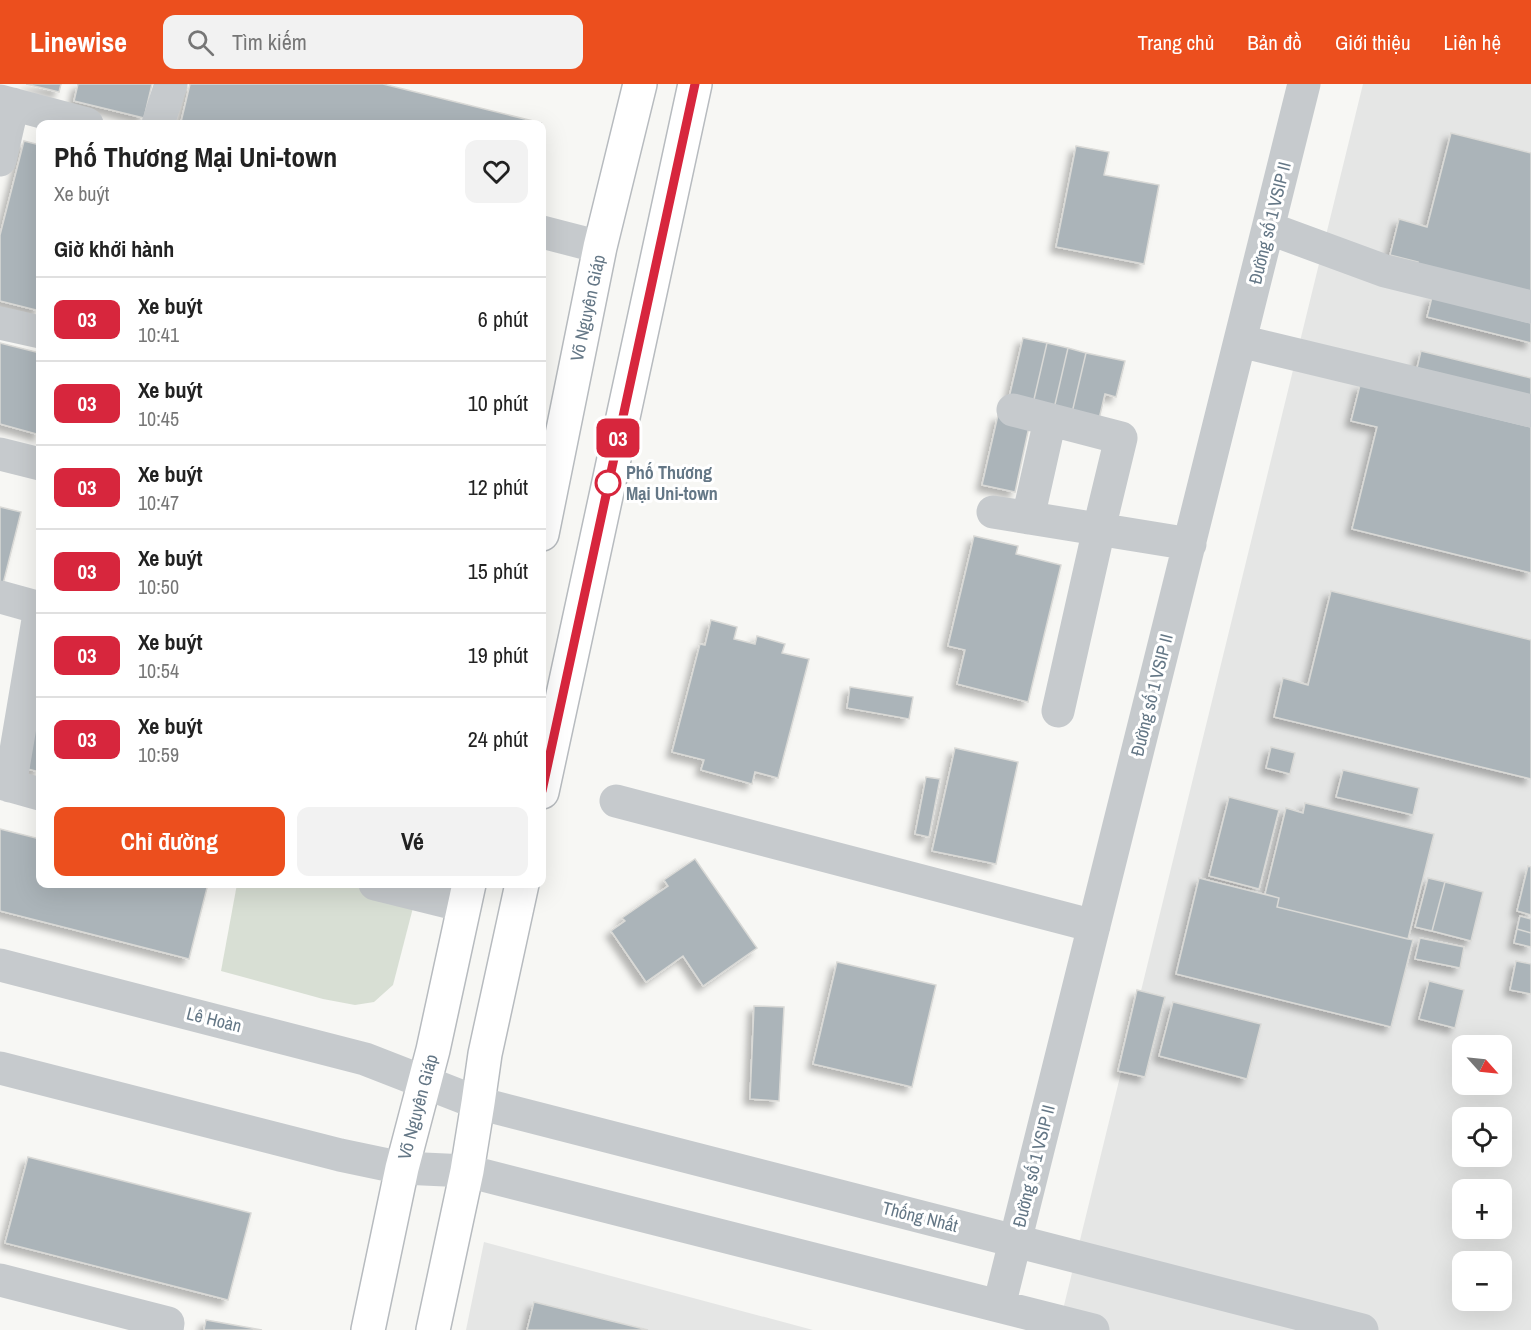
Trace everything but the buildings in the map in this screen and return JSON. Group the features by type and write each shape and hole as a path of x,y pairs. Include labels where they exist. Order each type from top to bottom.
{"main road":[{"name":"Võ Nguyên Giáp","path":"546,514 600,246 640,84"},
{"path":"546,773 695,84"},
{"path":"433,1330 467,1171 485,1054 521,888"},
{"name":"Võ Nguyên Giáp","path":"368,1330 402,1168 426,1082 466,895"}],"street":[{"path":"159,120 171,84"},
{"name":"Đường số 1 VSIP II","path":"999,1306 1304,84"},
{"path":"0,160 7,102 72,120"},
{"path":"1268,228 1385,271 1531,307"},
{"path":"546,233 600,246"},
{"path":"0,323 36,331"},
{"path":"1240,341 1531,411"},
{"path":"1013,410 1121,438 1058,711"},
{"path":"1028,518 1050,420"},
{"path":"0,454 36,463"},
{"path":"993,512 1190,544"},
{"path":"0,597 36,607"},
{"path":"17,788 36,639"},
{"path":"616,801 1094,926"},
{"path":"408,888 466,895"},
{"name":"Lê Hoàn","path":"0,965 365,1059 478,1103"},
{"path":"0,1068 340,1155 402,1168 467,1171 1093,1330"},
{"name":"Thống Nhất","path":"478,1103 1362,1330"},
{"path":"0,1280 168,1323 167,1330"}],"shaded area":[{"path":"1363,84 1531,84 1531,1330 1058,1330"},
{"path":"236,888 360,888 415,900 393,985 374,1002 355,1005 323,999 221,971"},
{"path":"484,1242 813,1330 466,1330"}],"bus line":[{"name":"03","path":"546,773 695,84"}],"place":[{"name":"Phố Thương Mại Uni-town","path":"608,483"}]}
